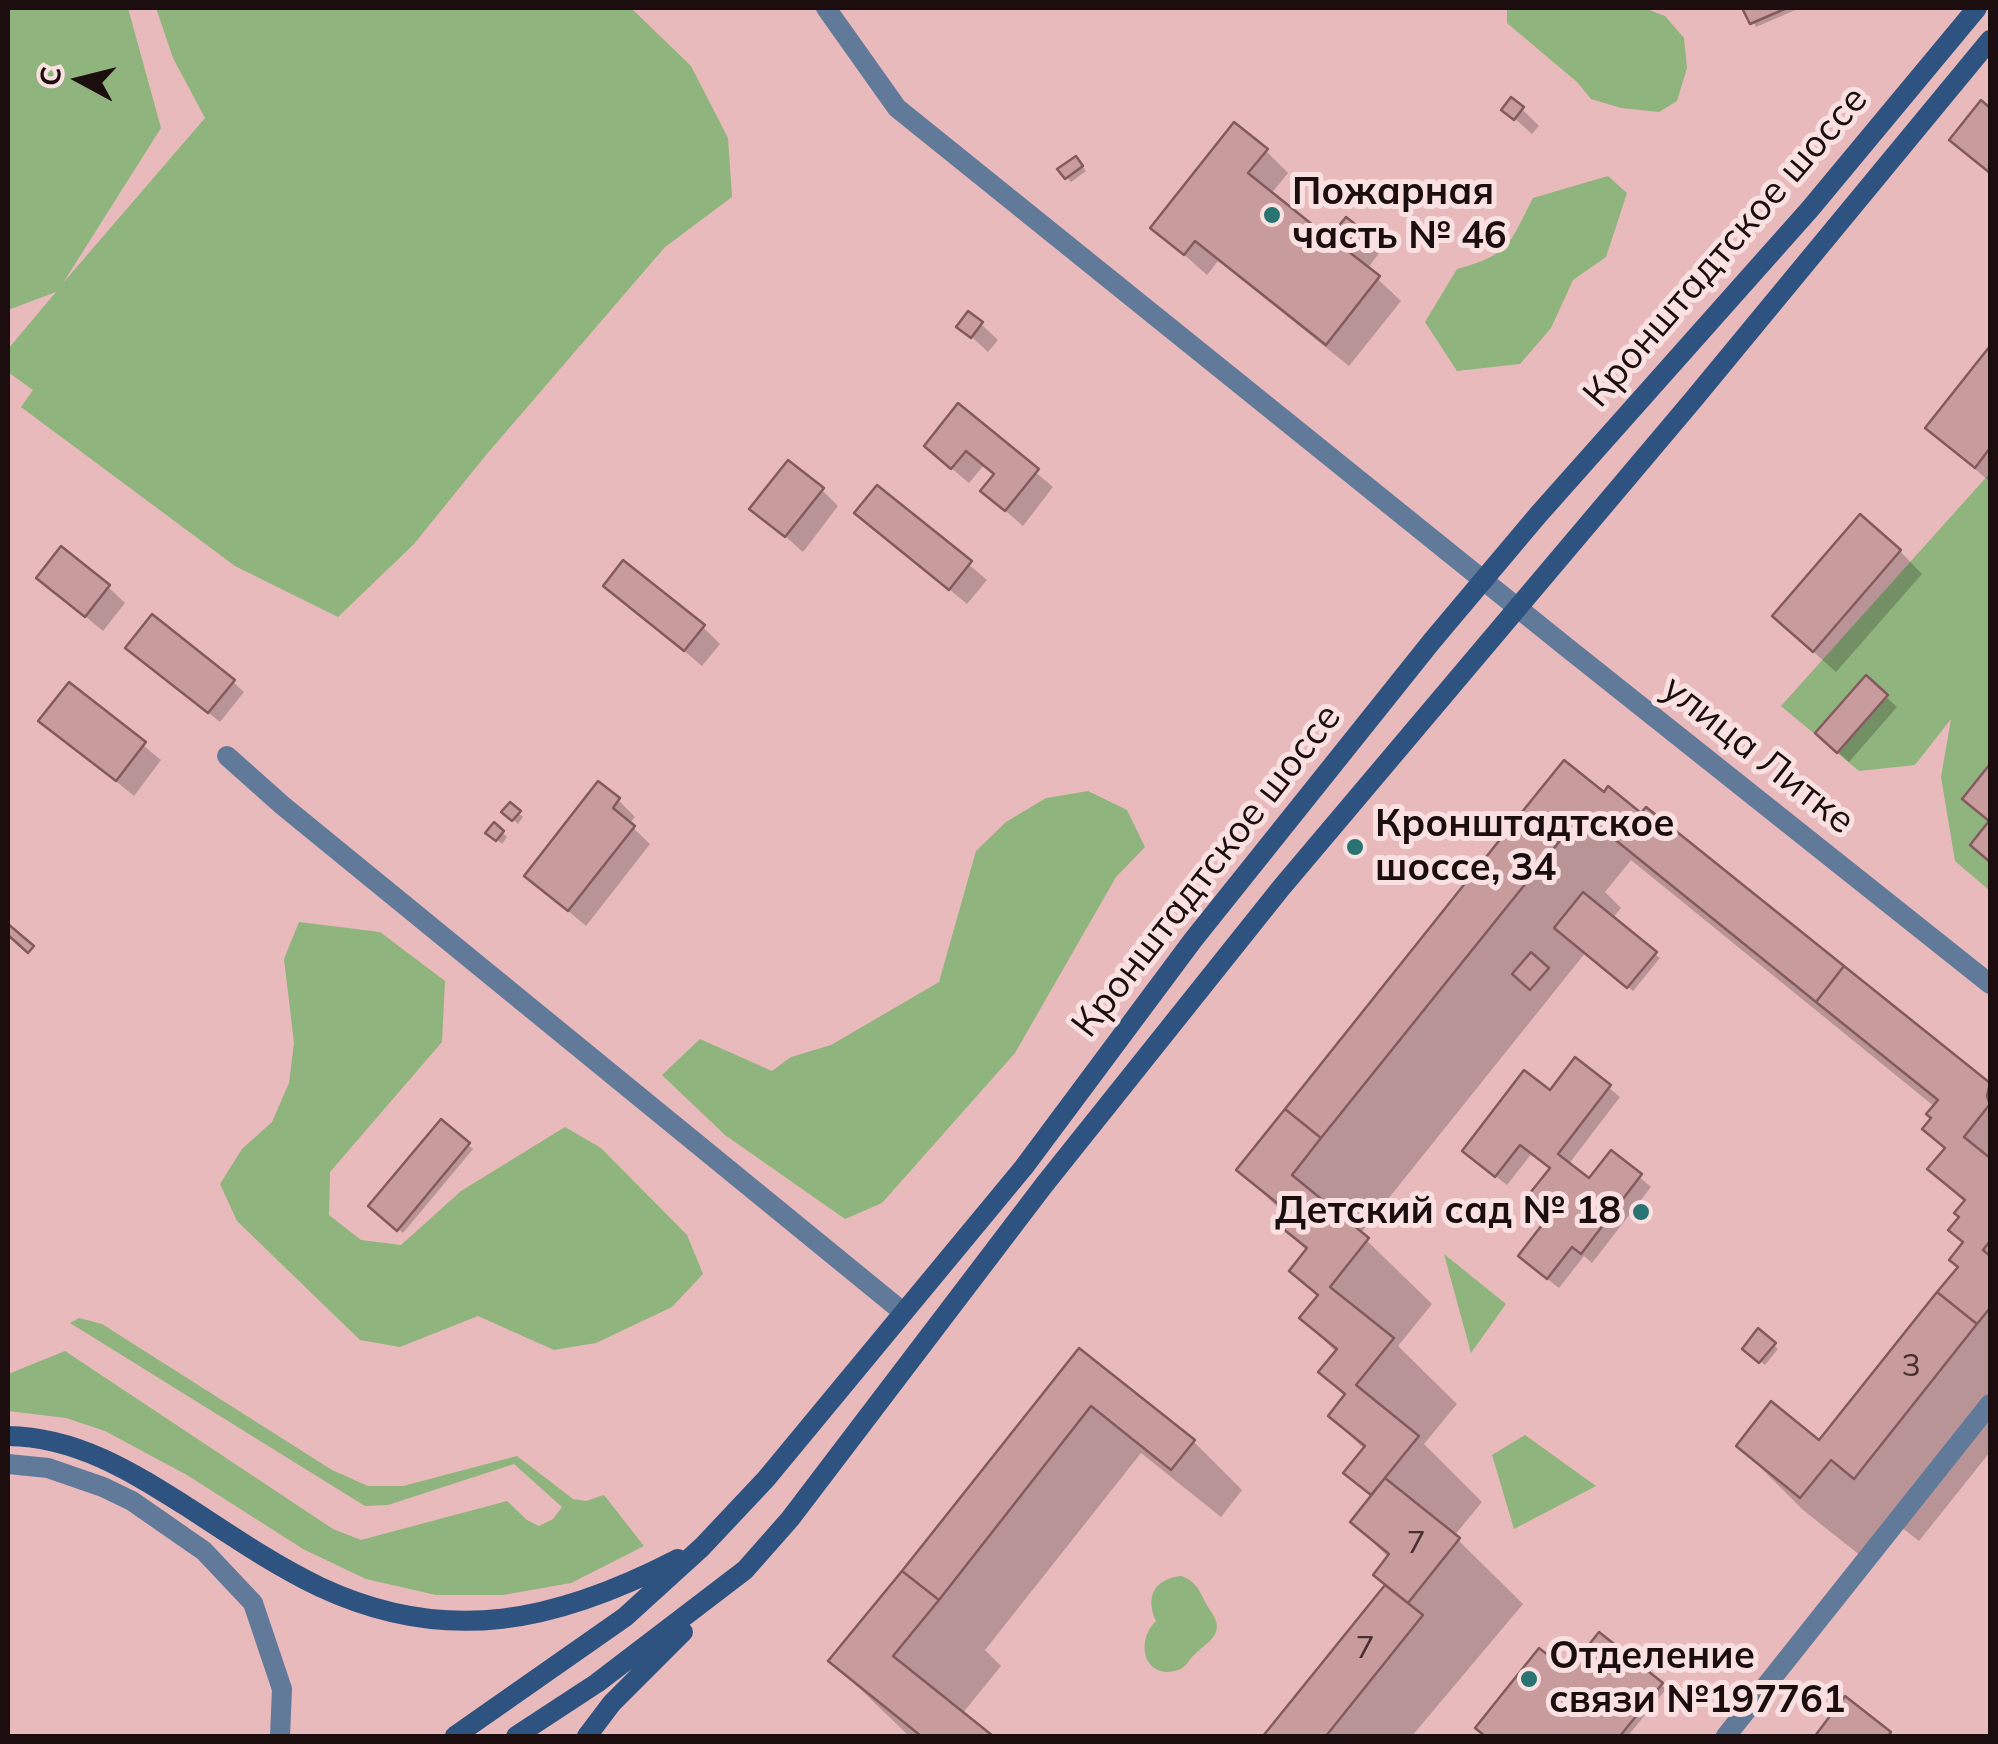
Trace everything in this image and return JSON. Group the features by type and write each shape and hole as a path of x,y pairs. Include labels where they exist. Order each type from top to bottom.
{"main road":[{"name":"Кронштадтское шоссе","path":"455,1736 625,1616 702,1547 766,1479 948,1262 1193,940 1483,580 1810,208 1977,8"},
{"name":"Кронштадтское шоссе","path":"516,1736 597,1683 745,1570 790,1519 1044,1184 1281,888 1990,40"},
{"path":"8,1436 28,1436 121,1465 266,1558 322,1588 385,1611 437,1620 486,1621 557,1610 619,1589 702,1547"},
{"path":"587,1736 612,1703 745,1570"}],"street":[{"name":"улица Литке","path":"826,8 897,108 1990,984"},
{"path":"227,756 903,1312"},
{"path":"1726,1736 1990,1404"},
{"path":"8,1464 48,1468 103,1487 132,1501 204,1551 253,1603 282,1689 280,1736"}],"green space":[{"path":"8,8 128,8 161,128 63,283 205,118 173,58 156,8 631,8 691,66 728,138 732,197 665,247 414,544 338,617 235,566 21,407 33,390 8,372 8,349 56,292 8,310"},
{"path":"1507,8 1644,8 1665,16 1684,38 1687,68 1677,101 1659,112 1621,108 1591,99 1577,82 1507,23"},
{"path":"1608,176 1627,193 1606,257 1573,280 1551,328 1520,364 1457,371 1425,322 1457,269 1488,258 1506,246 1533,198"},
{"path":"1990,473 1990,891 1955,861 1941,777 1951,719 1915,765 1859,771 1781,706"},
{"path":"1088,791 1127,810 1145,847 1116,877 1015,1053 882,1203 845,1219 725,1135 662,1075 700,1039 772,1071 791,1057 831,1045 939,982 976,851 1006,822 1046,798"},
{"path":"299,922 380,932 445,981 442,1042 330,1172 329,1215 361,1240 401,1245 461,1191 565,1127 601,1148 687,1235 703,1274 672,1307 596,1343 554,1350 478,1316 400,1347 360,1340 237,1221 220,1184 242,1149 272,1122 289,1083 294,1043 284,959"},
{"path":"1444,1254 1506,1304 1471,1353"},
{"path":"79,1318 102,1324 332,1470 368,1486 403,1486 517,1456 573,1499 586,1501 604,1495 644,1546 571,1583 503,1595 436,1595 366,1579 303,1549 187,1475 105,1431 66,1418 8,1411 8,1374 65,1351 333,1529 361,1540 507,1501 539,1526 553,1519 562,1507 514,1464 388,1505 365,1506 70,1323"},
{"path":"1525,1435 1596,1486 1514,1529 1492,1455"},
{"path":"1181,1576 1199,1590 1217,1625 1210,1640 1183,1667 1167,1672 1151,1665 1146,1657 1146,1639 1156,1621 1152,1597 1158,1585"}],"building":[{"path":"1742,8 1787,8 1750,24"},
{"path":"1511,97 1524,107 1514,120 1501,110"},
{"path":"1981,100 1990,108 1990,173 1949,140"},
{"path":"1234,122 1268,149 1248,173 1329,238 1346,217 1360,228 1344,248 1380,276 1326,345 1195,241 1184,255 1150,228"},
{"path":"1076,156 1083,166 1065,179 1057,169"},
{"path":"968,311 983,322 971,338 956,327"},
{"path":"1990,346 1990,448 1975,468 1925,428"},
{"path":"958,403 1039,469 1005,511 980,491 994,474 966,451 951,469 924,446"},
{"path":"788,460 824,488 785,537 749,509"},
{"path":"877,485 972,561 949,590 854,513"},
{"path":"1860,514 1901,550 1813,652 1772,616"},
{"path":"61,546 110,585 85,617 36,578"},
{"path":"623,560 705,625 684,651 603,586"},
{"path":"152,614 235,680 208,713 125,648"},
{"path":"1866,675 1888,695 1837,753 1815,733"},
{"path":"69,682 146,742 116,781 38,721"},
{"path":"1564,760 1604,792 1608,786 1641,813 1646,807 1844,966 1816,1002 1582,813 1559,842 1522,812"},
{"path":"1990,764 1990,862 1970,845 1989,821 1962,799"},
{"path":"598,781 620,798 613,808 635,826 568,911 524,876"},
{"path":"510,802 521,811 512,821 501,812"},
{"path":"1522,812 1559,842 1321,1138 1285,1109"},
{"path":"494,822 504,831 496,841 485,833"},
{"path":"1583,892 1657,952 1627,988 1554,928"},
{"path":"8,924 34,946 28,953 8,935"},
{"path":"1531,952 1549,968 1530,990 1512,974"},
{"path":"1844,966 1990,1083 1990,1104 1964,1137 1990,1158 1990,1241 1983,1250 1990,1256 1990,1308 1977,1324 1937,1292 1958,1267 1949,1260 1963,1242 1948,1230 1959,1217 1954,1213 1965,1200 1927,1169 1945,1148 1922,1129 1931,1118 1926,1114 1938,1100 1816,1002"},
{"path":"1575,1057 1611,1085 1558,1154 1589,1178 1611,1150 1642,1174 1581,1254 1572,1247 1547,1279 1518,1256 1545,1221 1522,1203 1550,1168 1520,1145 1495,1177 1462,1151 1524,1070 1550,1090"},
{"path":"1285,1109 1321,1138 1292,1175 1369,1238 1330,1287 1394,1338 1356,1385 1419,1436 1371,1495 1343,1473 1365,1446 1328,1416 1345,1394 1318,1372 1337,1349 1299,1318 1318,1295 1289,1271 1307,1248 1272,1220 1282,1207 1236,1170"},
{"path":"441,1119 470,1143 397,1231 368,1206"},
{"path":"1937,1292 1977,1324 1854,1479 1831,1460 1800,1498 1736,1446 1771,1401 1819,1440"},
{"path":"1758,1328 1776,1343 1759,1363 1742,1349"},
{"path":"1079,1348 1195,1440 1171,1470 1091,1406 939,1600 902,1571"},
{"path":"1385,1478 1460,1538 1408,1603 1373,1575 1389,1554 1350,1522"},
{"path":"902,1571 939,1600 893,1656 993,1736 921,1736 828,1661"},
{"path":"1385,1585 1423,1615 1326,1736 1263,1736"},
{"path":"1599,1632 1663,1683 1620,1736 1485,1736 1475,1728 1539,1648 1568,1671"},
{"path":"1845,1696 1891,1732 1888,1736 1815,1736"}],"place":[{"name":"Пожарная часть № 46","path":"1272,215"},
{"name":"Кронштадтское шоссе, 34","path":"1355,847"},
{"name":"Детский сад № 18","path":"1641,1212"},
{"name":"Отделение связи №197761","path":"1529,1679"}]}
